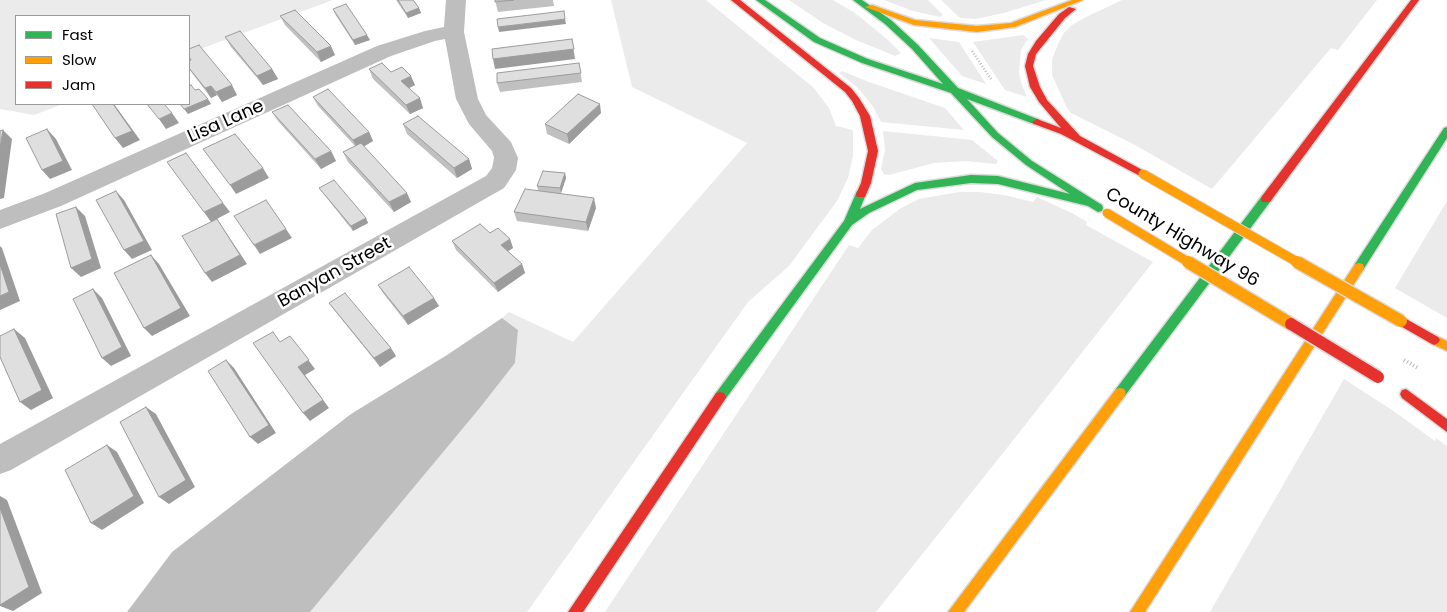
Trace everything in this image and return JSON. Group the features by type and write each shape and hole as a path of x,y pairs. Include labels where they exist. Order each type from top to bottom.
{"main road":[{"path":"575,612 720,396 848,223 866,183 873,151 870,132 865,116 848,90 735,0"},
{"name":"County Highway 96","path":"760,0 780,16 817,40 864,61 956,91 1076,138 1447,346"},
{"name":"County Highway 96","path":"857,0 869,7 915,47 995,135 1029,163 1089,203 1385,381"},
{"path":"869,7 914,22 977,29 1012,25 1079,0"},
{"path":"1076,138 1044,102 1035,87 1030,66 1032,54 1048,31 1062,16 1086,0"},
{"path":"955,612 1415,0"},
{"path":"1137,612 1447,130"},
{"path":"848,223 871,206 915,187 971,179 998,180 1089,203"},
{"path":"1402,392 1447,426"}],"street":[{"name":"Banyan Street","path":"0,460 495,182 504,170 506,158 503,148 477,119 466,99 454,32 456,0"},
{"name":"Lisa Lane","path":"0,220 52,200 384,51 432,35 454,32"}],"path":[{"path":"970,48 995,85"}],"shaded area":[{"path":"0,0 333,0 190,53 190,15 15,15 15,105 60,105 34,115 0,109"},
{"path":"611,0 706,0 814,88 829,108 836,126 853,130 853,156 848,178 837,201 789,266 748,302 527,612 310,612 515,363 518,330 502,318 509,312 573,342 747,143 632,87"},
{"path":"789,0 833,0 855,13 901,53 895,56 856,40 823,23"},
{"path":"884,0 928,0 943,15 940,17 913,11"},
{"path":"941,0 1046,0 1004,13 976,19 960,18"},
{"path":"1122,0 1377,0 1338,50 1331,48 1212,189 1135,145 1071,113 1066,106 1052,75 1052,60 1058,44 1064,33 1072,25"},
{"path":"1023,35 1028,39 1021,50 1019,73 1027,97 1005,90 973,42"},
{"path":"929,38 959,42 986,84 962,76"},
{"path":"842,71 945,108 964,130 881,122 872,105 857,87 839,73"},
{"path":"883,131 972,140 998,161 996,164 966,161 934,163 889,175 884,174 881,169 885,150"},
{"path":"959,192 1004,195 1033,202 1037,197 1074,214 1087,222 1086,225 1153,262 876,612 605,612 849,245 858,248 872,230 901,208 919,199"},
{"path":"1447,201 1447,318 1395,288"},
{"path":"502,318 518,330 515,363 310,612 127,612 172,552 351,414 447,355"},
{"path":"1344,379 1435,441 1436,438 1447,446 1447,612 1210,612"}],"building":[{"path":"398,0 413,0 419,8 406,13"},
{"path":"495,0 514,0 495,2"},
{"path":"346,4 367,35 353,40 333,9"},
{"path":"295,10 331,46 317,52 280,16"},
{"path":"564,11 565,19 498,27 497,19"},
{"path":"240,31 272,69 257,76 225,37"},
{"path":"572,39 574,49 493,59 492,49"},
{"path":"199,45 232,85 216,92 211,86 205,88 190,69 190,49"},
{"path":"382,63 391,72 402,67 411,76 401,81 420,98 406,105 369,69"},
{"path":"579,63 581,73 497,83 497,73"},
{"path":"190,86 195,90 199,89 208,99 184,109 181,105 190,105"},
{"path":"328,89 369,132 353,140 313,97"},
{"path":"578,94 600,104 567,134 545,124"},
{"path":"93,105 114,105 132,131 115,138"},
{"path":"148,105 165,105 172,113 159,119"},
{"path":"288,105 331,151 315,159 272,112"},
{"path":"418,116 469,159 454,168 403,124"},
{"path":"47,129 63,161 42,170 26,138"},
{"path":"3,130 0,148 0,131"},
{"path":"235,134 263,168 230,185 203,149"},
{"path":"361,143 407,193 389,202 343,152"},
{"path":"186,153 223,203 204,212 167,162"},
{"path":"543,171 565,173 560,188 537,186"},
{"path":"334,180 366,218 351,226 319,188"},
{"path":"525,189 594,198 586,222 514,212"},
{"path":"116,191 144,241 124,250 96,200"},
{"path":"266,200 286,229 254,245 234,216"},
{"path":"76,207 92,259 71,268 56,214"},
{"path":"217,219 240,255 205,273 182,236"},
{"path":"480,224 490,233 498,228 510,239 501,245 522,264 494,283 452,241"},
{"path":"151,255 181,308 144,328 114,273"},
{"path":"0,264 9,292 0,296"},
{"path":"409,267 434,298 403,316 378,285"},
{"path":"93,289 122,347 102,358 73,299"},
{"path":"345,293 391,348 374,358 329,303"},
{"path":"14,329 42,390 20,402 0,357 0,336"},
{"path":"273,332 280,342 290,336 309,360 298,367 323,400 303,413 253,343"},
{"path":"226,360 269,425 250,437 208,371"},
{"path":"146,407 186,480 159,497 120,422"},
{"path":"107,445 134,496 91,523 65,470"},
{"path":"0,508 29,587 0,605"}],"traffic: fast":[{"path":"760,0 817,40 865,61 956,91 1037,122"},
{"path":"857,0 888,22 915,47 995,135 1029,163 1098,208"},
{"path":"1359,267 1447,130"},
{"path":"849,222 865,210 915,187 971,179 998,180 1089,203"},
{"path":"720,397 848,223 861,194"},
{"path":"1120,393 1266,199"}],"traffic: slow":[{"path":"869,7 914,22 977,29 1012,25 1079,0"},
{"path":"1143,174 1401,321"},
{"path":"1107,213 1291,324"},
{"path":"1137,612 1359,267"},
{"path":"1434,340 1447,346"},
{"path":"955,612 1120,393"}],"traffic: jam":[{"path":"735,0 848,90 856,100 865,116 873,151 866,183 861,194"},
{"path":"1266,199 1415,0"},
{"path":"1072,9 1062,16 1039,43 1032,54 1029,66 1035,87 1044,102 1076,138"},
{"path":"1037,122 1064,132 1143,174"},
{"path":"1401,321 1434,340"},
{"path":"1291,324 1378,377"},
{"path":"1406,394 1447,426"},
{"path":"575,612 720,397"}]}
